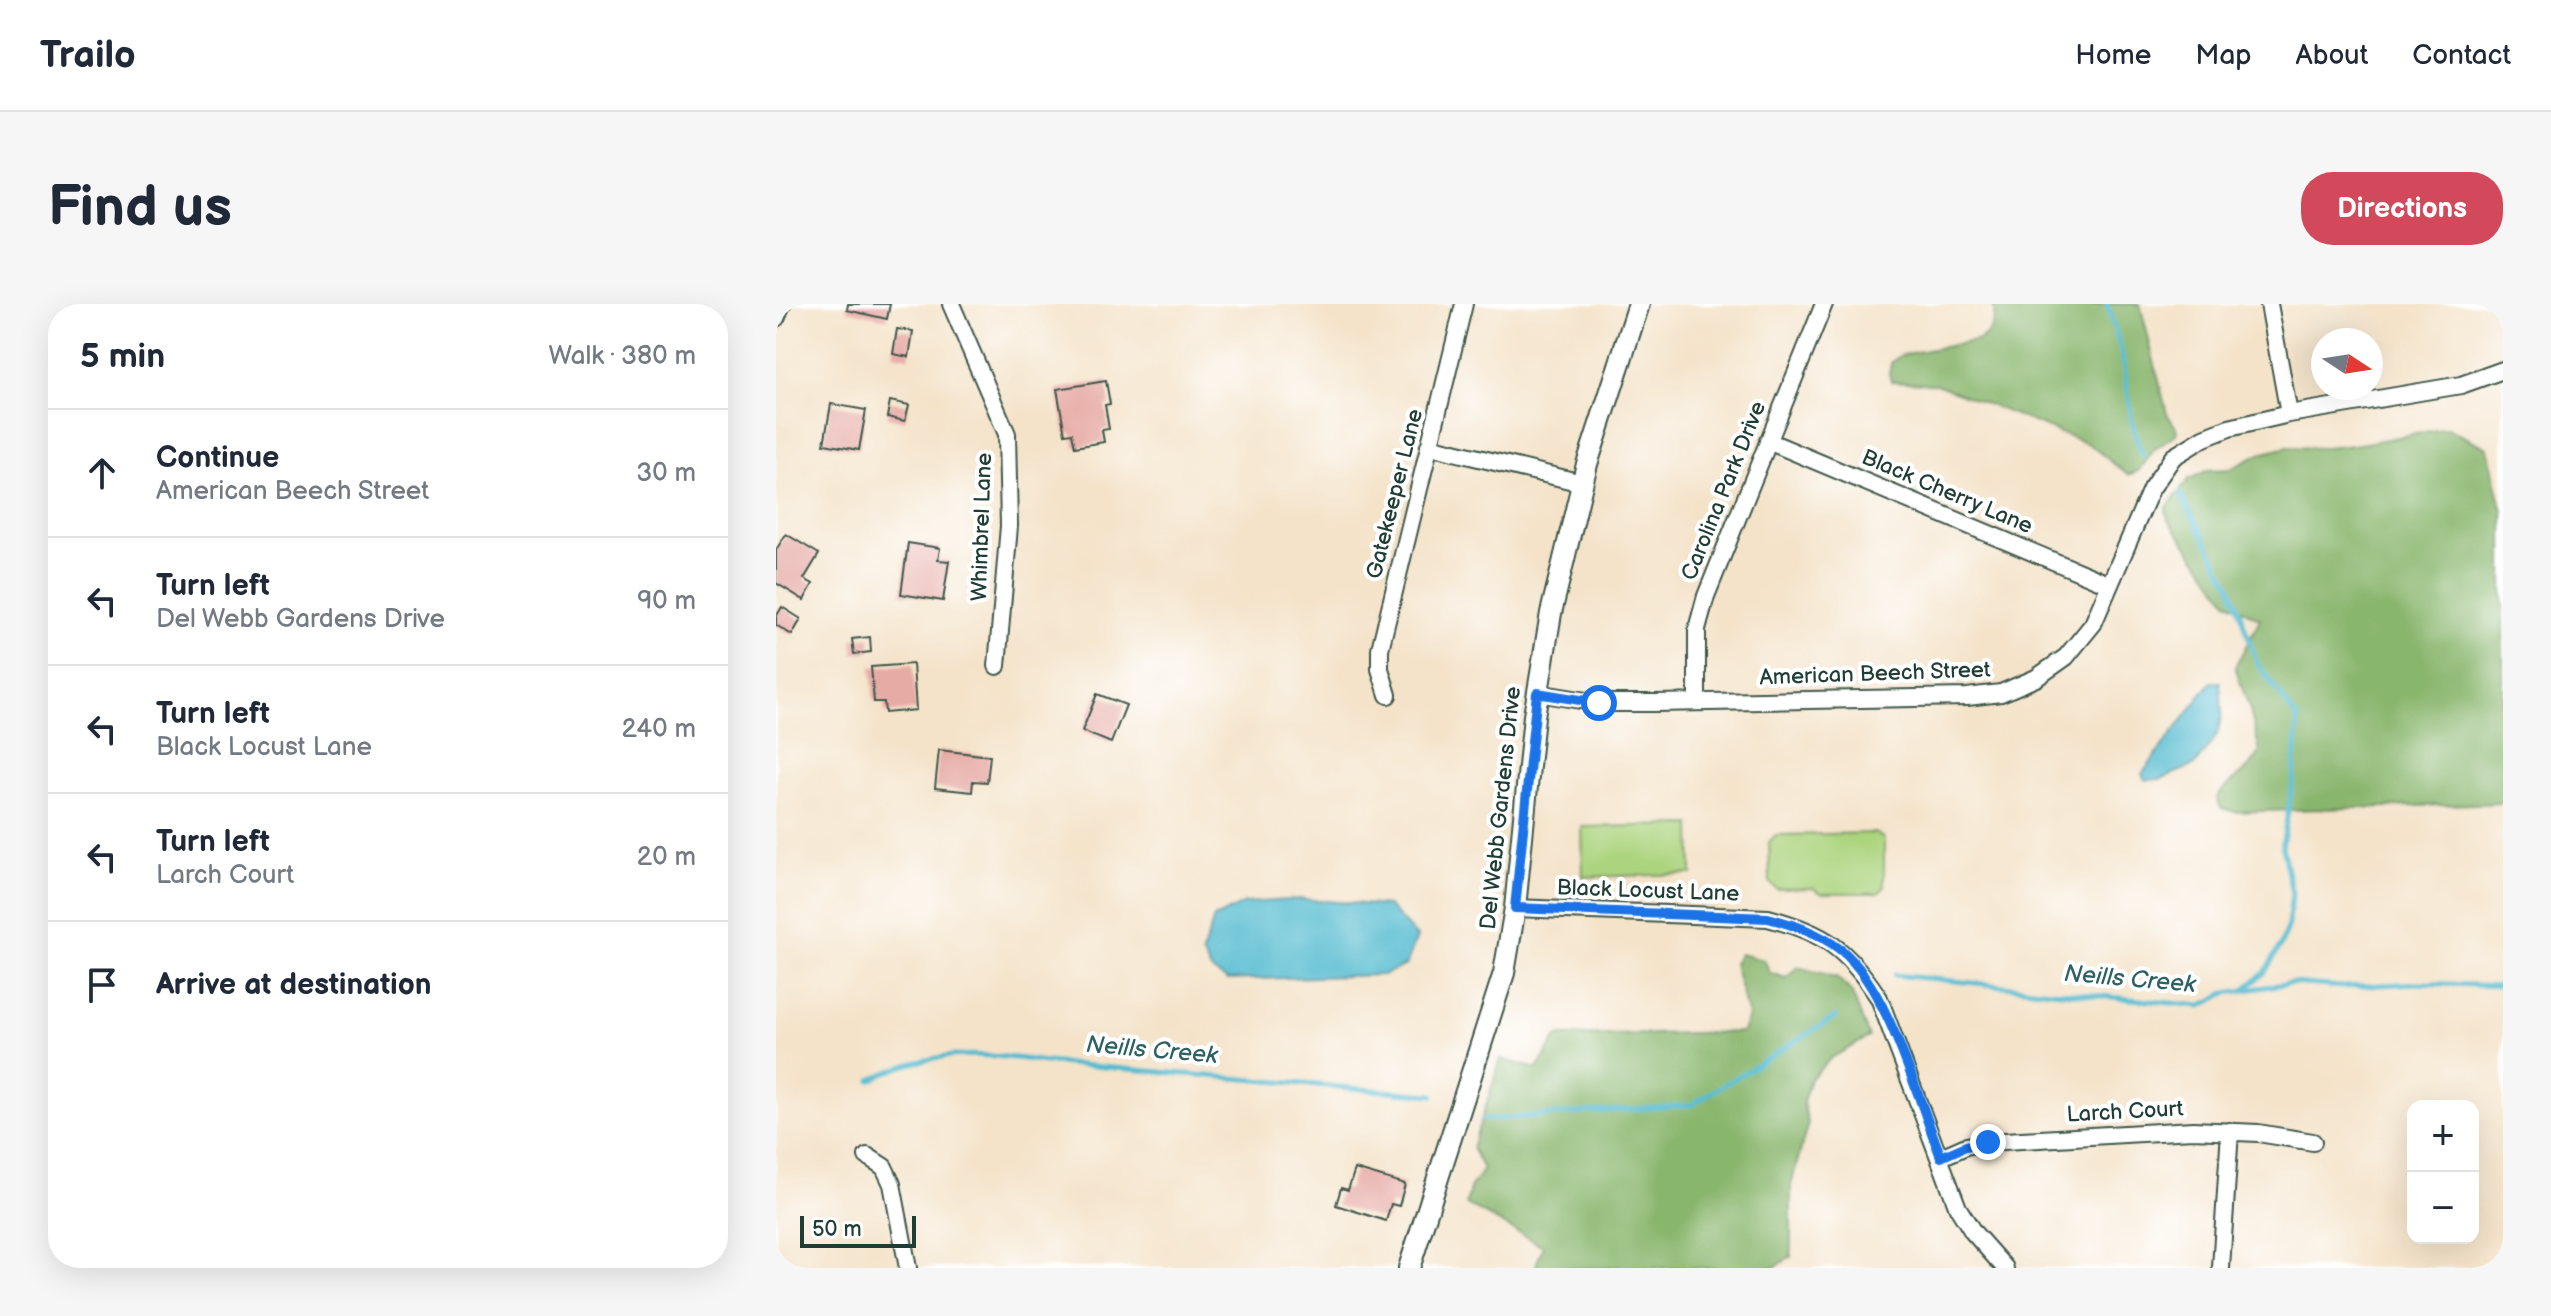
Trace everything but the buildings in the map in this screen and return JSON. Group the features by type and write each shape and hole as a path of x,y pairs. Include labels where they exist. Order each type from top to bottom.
{"street":[{"path":"776,318 782,304"},
{"name":"Whimbrel Lane","path":"951,304 1007,434 1009,526 997,666"},
{"name":"Gatekeeper Lane","path":"1388,695 1380,669 1380,649 1464,304"},
{"name":"Del Webb Gardens Drive","path":"1409,1268 1507,958 1537,693 1557,583 1582,483 1639,304"},
{"name":"Carolina Park Drive","path":"1697,701 1697,629 1706,596 1824,304"},
{"path":"2269,304 2289,414"},
{"name":"American Beech Street","path":"1537,693 1599,703 1967,697 2001,693 2036,678 2066,657 2093,624 2151,489 2173,457 2204,438 2229,428 2289,414 2461,385 2503,370"},
{"name":"Black Cherry Lane","path":"1768,441 2108,584"},
{"path":"1429,446 1582,483"},
{"name":"Black Locust Lane","path":"1515,908 1768,918 1796,925 1842,950 1859,968 1879,998 1958,1208 1973,1232 2005,1268"},
{"name":"Larch Court","path":"1941,1157 1966,1146 1988,1142 2193,1130 2230,1131 2313,1142"},
{"path":"2221,1268 2230,1131"},
{"path":"867,1156 884,1167 892,1184 908,1268"}],"green space":[{"path":"1993,304 2140,304 2167,414 2177,429 2176,434 2154,450 2140,470 2128,475 2089,444 1936,384 1891,381 1891,363 1901,355 1980,340 1992,324"},
{"path":"2447,428 2488,448 2503,512 2503,803 2235,812 2221,808 2217,797 2250,766 2260,752 2235,667 2260,619 2228,602 2168,519 2166,509 2189,479 2208,470 2230,469 2260,454 2287,447 2354,445"},
{"path":"1691,825 1692,874 1583,877 1582,827"},
{"path":"1876,833 1884,839 1884,887 1879,893 1821,893 1813,888 1777,889 1770,883 1769,842 1776,835"},
{"path":"1740,954 1764,960 1770,973 1786,978 1798,967 1836,977 1851,991 1869,1037 1831,1058 1810,1079 1803,1102 1808,1123 1791,1185 1791,1257 1773,1268 1535,1268 1543,1246 1466,1204 1470,1189 1483,1169 1472,1148 1501,1059 1537,1069 1558,1036 1743,1032 1748,1016 1734,963"}],"water":[{"path":"2211,682 2220,682 2222,713 2217,735 2195,765 2161,779 2146,780 2142,774"},
{"path":"1301,899 1388,906 1417,937 1406,965 1383,975 1227,980 1211,970 1202,953 1214,918 1245,903"}],"waterway":[{"path":"2107,304 2123,357 2133,423 2144,457"},
{"path":"2180,494 2231,587 2257,663 2298,720 2294,776 2282,846 2292,894 2288,925 2281,945 2265,972 2246,988"},
{"name":"Neills Creek","path":"1895,975 2201,1006 2226,993 2291,983 2343,987 2418,983 2503,986"},
{"name":"Neills Creek","path":"1483,1120 1691,1105 1837,1016"},
{"name":"Neills Creek","path":"871,1080 935,1058 978,1055 1433,1095"}],"route":[{"path":"1599,703 1537,693 1515,908 1768,918 1818,935 1842,950 1859,968 1879,998 1941,1157 1966,1146 1988,1142"}]}
